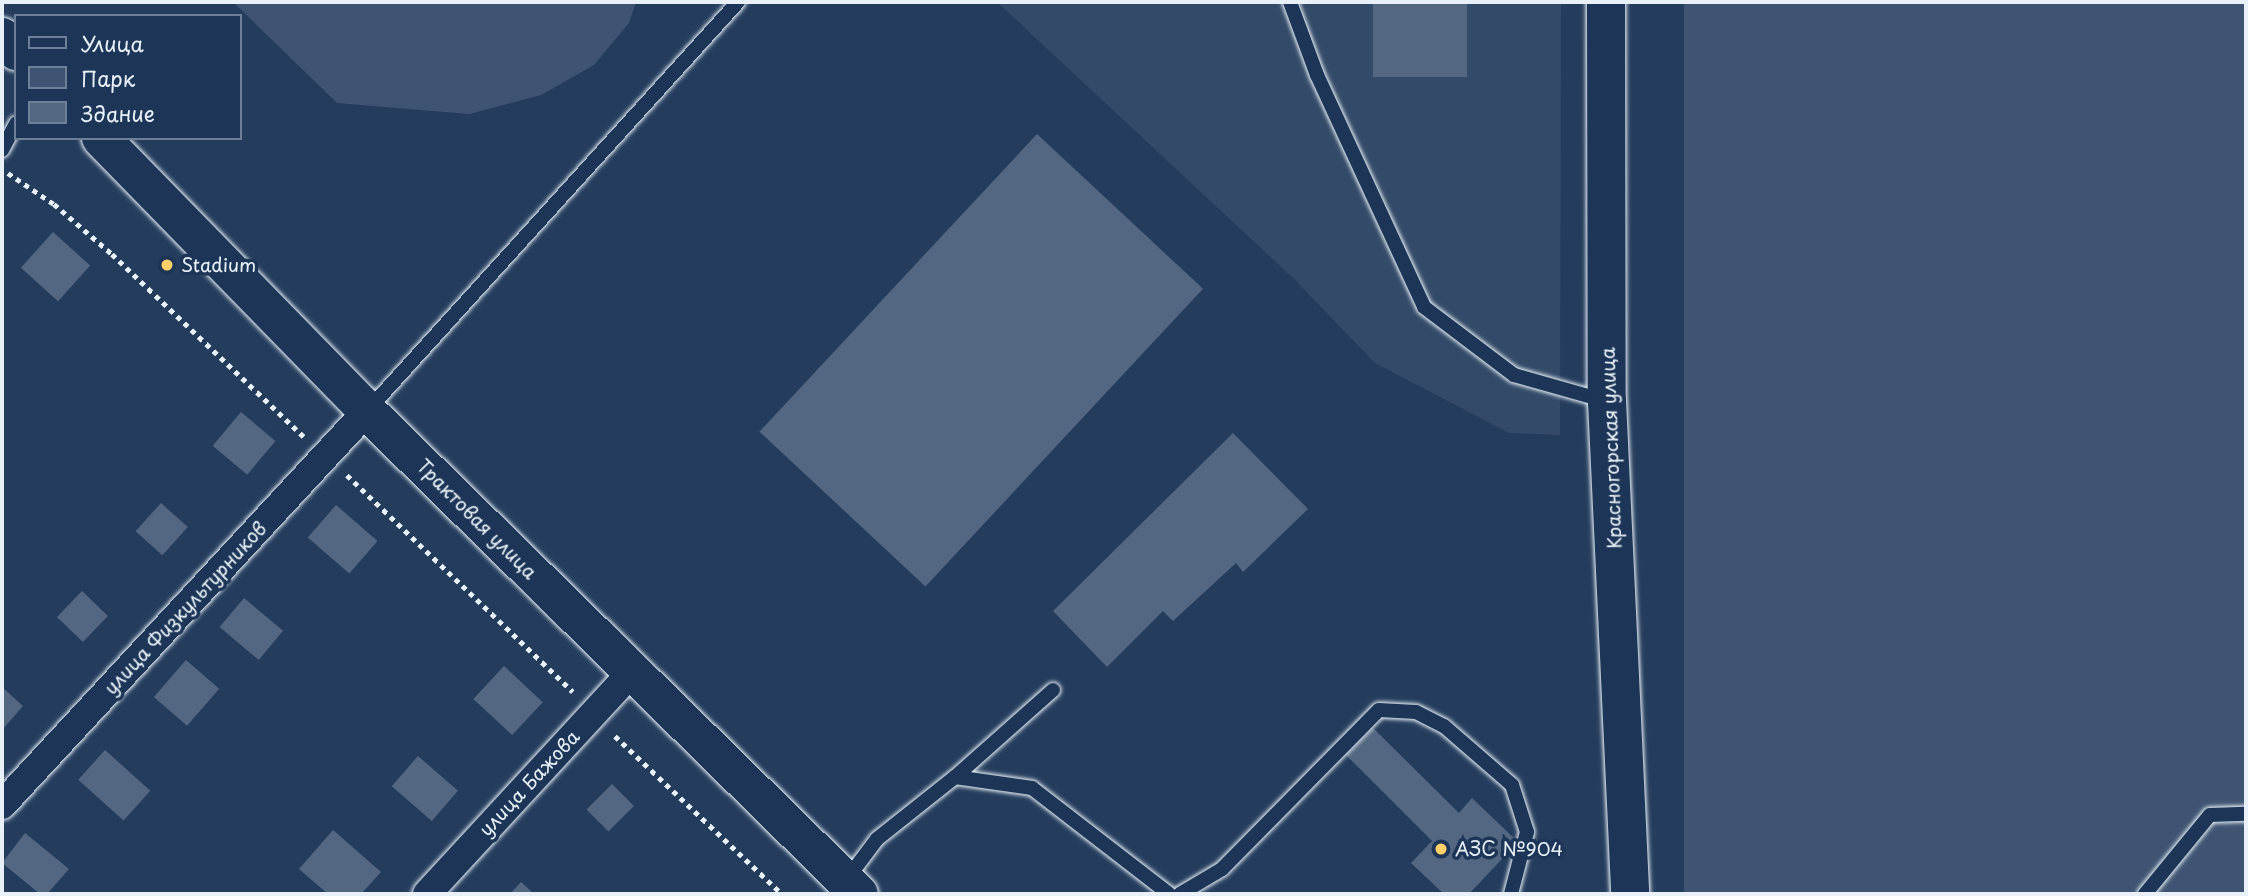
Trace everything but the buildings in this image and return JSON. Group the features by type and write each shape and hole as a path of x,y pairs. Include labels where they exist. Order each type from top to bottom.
{"main road":[{"name":"Красногорская улица","path":"1606,2 1607,401 1630,894"},
{"name":"Трактовая улица","path":"103,140 367,411 853,888"}],"street":[{"name":"улица Физкультурников","path":"2,804 367,411"},
{"name":"улица Бажова","path":"427,894 632,672"}],"lane":[{"path":"367,411 738,2"},
{"path":"1290,2 1317,75 1424,307 1514,375 1607,401"},
{"path":"2,150 14,128"},
{"path":"853,888 877,839 955,777 1053,690"},
{"path":"1180,894 1222,869 1379,709 1416,712 1444,726 1513,785 1527,832 1511,894"},
{"path":"955,777 1032,788 1169,894"},
{"path":"2145,894 2210,815 2246,814"}],"path":[{"path":"2,169 54,204 112,254 325,457 423,546 572,691 592,715 782,894"}],"shaded area":[{"path":"997,2 1561,2 1560,435 1509,433 1375,363 1294,279"}],"green space":[{"path":"233,2 636,2 629,23 594,65 541,95 469,114 337,103"},
{"path":"1684,2 2246,2 2246,894 1684,894"}],"place":[{"name":"Stadium","path":"167,265"},
{"name":"АЗС №904","path":"1441,849"}]}
